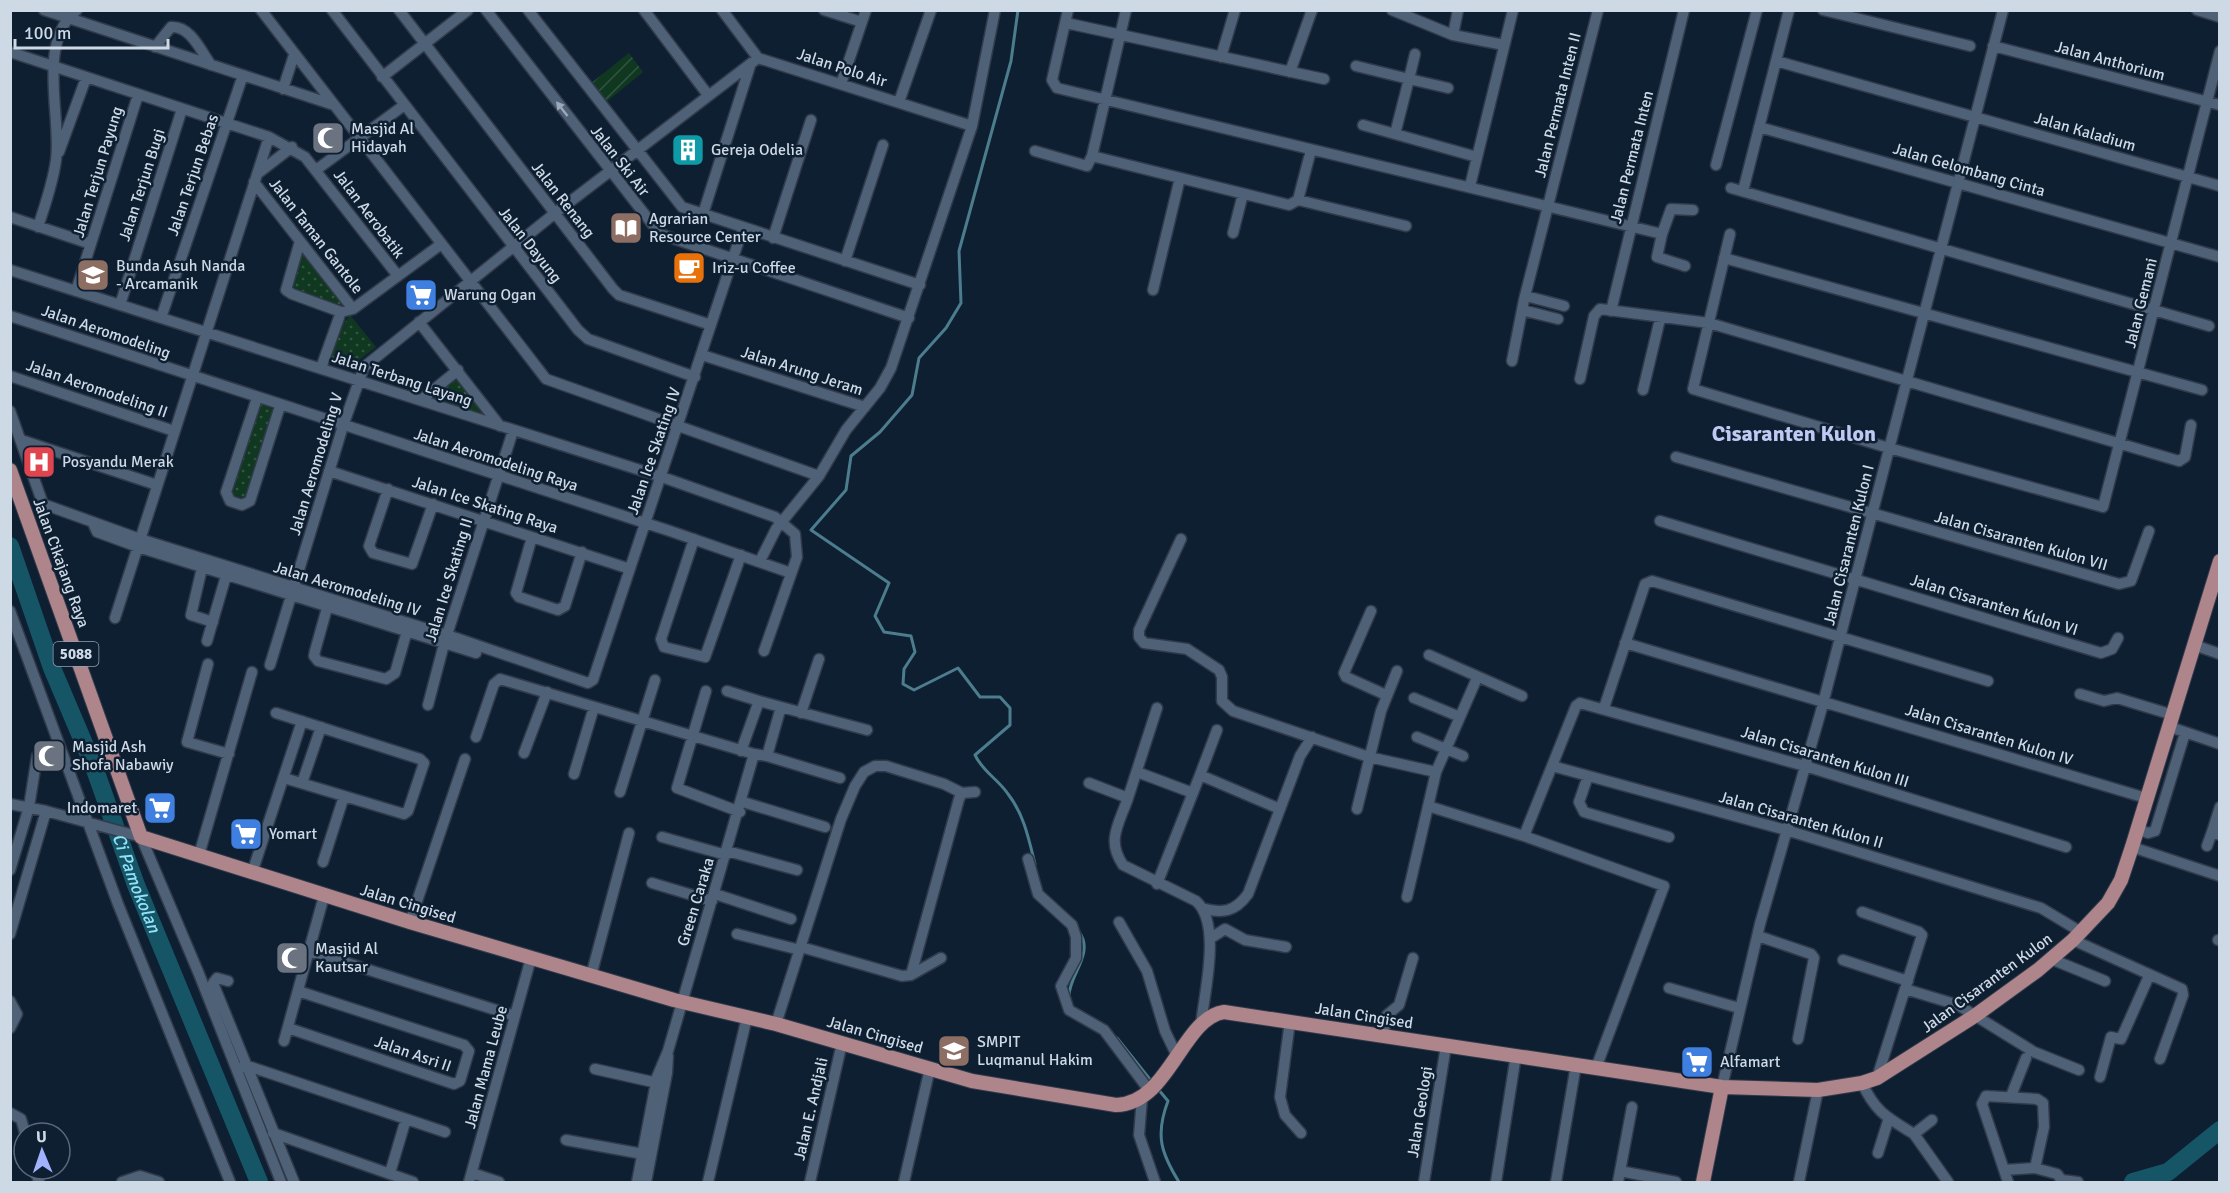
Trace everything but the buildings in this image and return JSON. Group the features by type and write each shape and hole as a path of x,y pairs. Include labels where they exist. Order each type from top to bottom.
{"main road":[{"name":"Jalan Cikajang Raya","path":"10,470 138,836"},
{"name":"Jalan Cisaranten Kulon","path":"1722,1087 1818,1090 1862,1083 1877,1078 1976,1015 2051,959 2077,936 2108,903 2121,880 2194,645 2216,587 2220,561"},
{"name":"Jalan Cingised","path":"138,836 252,873 323,900 410,922 682,1002 776,1024 972,1081 1094,1104 1127,1105 1149,1089 1201,1025 1213,1015 1224,1012 1722,1087"},
{"path":"1703,1182 1722,1087"}],"street":[{"path":"44,10 331,104"},
{"path":"57,158 54,67 57,43 67,18 77,10"},
{"path":"261,10 358,139 546,379 819,476"},
{"name":"Jalan Dayung","path":"332,10 578,330 588,339 695,377"},
{"name":"Jalan Renang","path":"399,10 554,214 619,295 711,325"},
{"path":"382,77 468,10"},
{"name":"Jalan Ski Air","path":"486,10 660,234 909,318"},
{"name":"Jalan Ski Air","path":"528,10 682,207 920,285"},
{"path":"644,10 708,95"},
{"path":"703,214 754,62 722,10"},
{"path":"825,10 862,22"},
{"path":"841,84 866,10"},
{"path":"899,102 931,10"},
{"name":"Jalan Arung Jeram","path":"702,355 865,407 891,368 920,285 972,126 995,10"},
{"path":"1068,10 1052,80 1057,88 1662,234"},
{"path":"1035,152 1087,166 1092,156 1126,10"},
{"path":"1221,57 1235,10"},
{"path":"1290,72 1312,10"},
{"path":"1392,10 1453,35 1504,45"},
{"path":"1453,35 1458,10"},
{"path":"1470,186 1513,10"},
{"name":"Jalan Permata Inten II","path":"1512,361 1522,310 1598,10"},
{"name":"Jalan Permata Inten","path":"1611,311 1684,10"},
{"path":"1716,165 1757,10"},
{"path":"1743,190 1789,10"},
{"path":"1822,10 1970,46"},
{"name":"Jalan Cisaranten Kulon I","path":"1722,1087 1739,1008 1926,314 2003,10"},
{"path":"2197,10 2220,17"},
{"path":"1065,23 1120,33 1324,80"},
{"path":"156,46 171,27 179,26 186,30 212,65"},
{"name":"Jalan Anthorium","path":"1993,46 2220,105"},
{"name":"Jalan Gemani","path":"1889,448 2100,507 2105,502 2220,51"},
{"name":"Jalan Aerobatik","path":"10,52 269,137 292,147 316,170 398,276"},
{"path":"1395,134 1415,54"},
{"path":"283,89 294,55"},
{"name":"Jalan Kaladium","path":"1776,61 2220,186"},
{"name":"Jalan Aeromodeling V","path":"270,665 343,426 364,367 554,214 754,62"},
{"name":"Jalan Polo Air","path":"754,62 841,84 972,126"},
{"path":"1356,66 1448,88"},
{"name":"Jalan Terjun Bebas","path":"161,318 243,75"},
{"path":"38,227 57,158 86,78"},
{"name":"Jalan Terjun Payung","path":"76,291 138,95"},
{"path":"316,170 404,106"},
{"name":"Jalan Terjun Bugi","path":"120,305 182,109"},
{"path":"773,238 812,120"},
{"path":"1363,125 1477,157"},
{"name":"Jalan Gelombang Cinta","path":"1759,127 2220,257"},
{"path":"115,618 269,137"},
{"path":"845,261 883,146"},
{"path":"256,178 292,147"},
{"path":"1298,200 1311,150"},
{"path":"1092,156 1289,205 1298,200 1406,226"},
{"name":"Jalan Taman Gantole","path":"256,178 300,241 353,309 341,312 321,368"},
{"path":"1153,291 1180,178"},
{"path":"1731,188 2209,326"},
{"path":"1233,233 1243,194"},
{"path":"1685,266 1657,257 1671,210 1694,210"},
{"path":"10,217 91,244"},
{"name":"Jalan Ice Skating IV","path":"591,682 679,427 743,228"},
{"path":"1730,234 1692,386 1717,397 1889,448"},
{"path":"300,241 286,290 341,312"},
{"path":"353,309 440,245"},
{"path":"1724,258 2202,390"},
{"name":"Jalan Terbang Layang","path":"10,270 662,477 782,521"},
{"path":"1526,296 1564,306"},
{"path":"1522,310 1558,319"},
{"path":"1580,379 1596,311 1611,311 1660,319 1709,323 2179,461 2185,457 2191,425"},
{"name":"Jalan Aeromodeling","path":"10,316 191,377"},
{"path":"1643,390 1660,319"},
{"path":"419,322 500,426"},
{"path":"421,400 458,370"},
{"name":"Jalan Aeromodeling II","path":"10,376 174,431"},
{"name":"Jalan Aeromodeling Raya","path":"191,377 646,523 791,573"},
{"path":"257,398 226,492 230,501 242,505 250,501 280,406"},
{"path":"760,561 770,539 782,521 819,476 846,430 865,407"},
{"name":"Jalan Aeromodeling IV","path":"10,411 43,504 202,568 292,593 327,608 407,632 449,639 476,653"},
{"name":"Jalan Ice Skating II","path":"428,705 513,430"},
{"path":"21,440 157,485"},
{"path":"1676,457 1872,513"},
{"name":"Jalan Ice Skating Raya","path":"329,471 630,569"},
{"path":"388,489 369,550 408,564 415,561 434,504"},
{"name":"Jalan Cisaranten Kulon VII","path":"1872,513 2119,584 2131,581 2149,531"},
{"path":"764,651 797,557 795,534 782,521"},
{"path":"1660,521 1854,579"},
{"path":"532,537 516,593 519,597 558,610 565,606 582,552"},
{"path":"694,539 661,639 664,646 705,657 741,555"},
{"path":"1181,540 1139,630 1139,637 1150,646 1187,649 1219,670 1222,677 1222,701 1225,706 1369,757 1436,772"},
{"name":"Jalan Aeromodeling IV","path":"139,543 292,593 591,682"},
{"path":"202,568 191,615 213,622"},
{"path":"207,641 226,576"},
{"name":"Jalan Cisaranten Kulon VI","path":"1854,579 2101,653 2112,649 2118,638"},
{"path":"1604,708 1645,584 1652,580 1988,681"},
{"path":"327,608 314,656 318,660 386,679 395,673 407,632"},
{"path":"10,611 118,904 228,1182"},
{"path":"1371,611 1344,673 1346,677 1386,695"},
{"name":"Jalan Cisaranten Kulon IV","path":"1625,643 1823,700 2146,798"},
{"path":"2194,645 2220,654"},
{"path":"1429,655 1522,696"},
{"path":"801,713 819,659"},
{"path":"208,664 187,742 229,754"},
{"path":"1357,809 1386,695 1397,671"},
{"path":"199,855 252,672"},
{"path":"1407,897 1436,772 1478,678"},
{"path":"476,737 497,681 500,679 840,778"},
{"path":"620,792 655,680"},
{"path":"706,691 678,790 825,827"},
{"path":"727,691 867,730"},
{"path":"525,753 547,692"},
{"path":"2080,694 2104,701 2117,698 2171,721 2185,733 2220,744"},
{"path":"1414,698 1460,717"},
{"path":"741,751 759,701"},
{"name":"Jalan Cisaranten Kulon III","path":"1552,766 1575,706 1580,703 1805,766 2066,847"},
{"path":"573,774 594,707"},
{"path":"767,756 781,707"},
{"path":"1157,708 1113,839 1115,854 1123,865 1157,884 1196,901 1202,908 1211,938"},
{"path":"276,712 423,761 406,813 284,777"},
{"path":"252,873 302,721"},
{"path":"302,783 321,727"},
{"path":"1157,884 1217,729"},
{"path":"2137,829 2148,833 2154,831 2185,733"},
{"path":"1202,908 1220,913 1241,904 1248,894 1300,756 1312,737"},
{"path":"1417,737 1463,756"},
{"name":"Green Caraka","path":"661,1081 682,1002 741,807 754,754"},
{"path":"10,870 28,807 37,756"},
{"path":"410,922 465,759"},
{"path":"776,1024 841,819 855,786 864,772 875,766 886,766 944,784 962,793 975,792"},
{"path":"1524,837 1552,766"},
{"name":"Jalan Cisaranten Kulon II","path":"1552,766 1786,830 2041,908 2077,936 2149,976 2184,992 2160,1059"},
{"path":"1137,772 1193,793"},
{"path":"1200,775 1280,809"},
{"path":"1588,776 1579,802 1584,812 1669,837"},
{"path":"1089,783 1128,798"},
{"path":"911,975 925,916 962,793"},
{"path":"323,862 344,796"},
{"path":"10,804 46,811 138,836 294,1182"},
{"path":"1428,806 1664,886 1596,1068"},
{"path":"2207,846 2216,834 2220,807"},
{"path":"10,934 46,811"},
{"path":"591,976 629,833"},
{"path":"662,837 797,870"},
{"path":"2132,847 2220,876"},
{"path":"1028,859 1038,894 1072,925 1076,937 1076,958 1061,986 1069,1010 1104,1030 1149,1089 1139,1135 1155,1182"},
{"path":"652,883 791,919"},
{"path":"284,1041 323,900"},
{"path":"1862,912 1922,935 1877,1078"},
{"path":"1201,1025 1211,938 1220,913"},
{"path":"1119,922 1147,971 1166,1031 1177,1056"},
{"path":"1211,938 1225,929 1245,940 1286,947"},
{"path":"736,934 902,976 911,975 941,958"},
{"path":"1758,936 1811,954 1814,958 1798,1039"},
{"path":"309,951 514,1016"},
{"name":"Jalan Mama Leube","path":"471,1178 531,958"},
{"path":"1383,1036 1387,1015 1399,1005 1413,958"},
{"path":"2051,959 2105,981"},
{"path":"1843,960 1958,1005 2034,1052 2079,1070"},
{"path":"2100,1077 2111,1037 2121,1039 2149,976"},
{"path":"228,981 217,978 213,983 235,1054"},
{"path":"1669,988 1739,1008"},
{"name":"Jalan Asri II","path":"288,1028 454,1084 460,1081 467,1063 469,1050 464,1045 298,991"},
{"path":"10,1001 17,1012 10,1028"},
{"path":"708,1182 747,1017"},
{"path":"1290,1021 1280,1097 1286,1115 1301,1133"},
{"name":"Jalan E. Andjali","path":"810,1182 842,1043"},
{"name":"Jalan Geologi","path":"1424,1182 1446,1046"},
{"path":"1496,1182 1516,1055"},
{"path":"2012,1096 2026,1058"},
{"path":"1556,1182 1576,1065"},
{"path":"241,1068 445,1132"},
{"path":"241,1068 281,1182"},
{"path":"904,1182 930,1068"},
{"path":"595,1069 661,1081"},
{"path":"637,1182 661,1081"},
{"path":"646,1182 661,1081"},
{"path":"1862,1083 1868,1095 1888,1121 1914,1134 1948,1182"},
{"path":"1799,1182 1818,1090"},
{"path":"2007,1182 1983,1099 1986,1096 2037,1099 2043,1103 2043,1127 2035,1168"},
{"path":"1632,1107 1619,1177 1676,1182"},
{"path":"390,1173 406,1119"},
{"path":"1914,1134 1932,1120"},
{"path":"1878,1153 1888,1121"},
{"path":"273,1133 413,1182"},
{"path":"566,1140 643,1154"},
{"path":"2004,1170 2035,1168 2057,1174 2062,1181 2078,1182"},
{"path":"471,1178 499,1182"},
{"path":"122,1182 139,1179 159,1182"}],"green space":[{"path":"629,53 643,72 605,103 590,84"},
{"path":"302,251 342,302 340,307 291,289"},
{"path":"350,315 376,347 350,367 330,359 343,325"},
{"path":"458,378 489,418 432,400"},
{"path":"260,404 275,409 245,499 230,494"}],"waterway":[{"path":"1018,10 1011,61 959,251 961,303 946,328 919,358 912,395 880,432 851,456 846,490 811,530 889,583 875,616 884,632 911,636 915,652 904,669 903,684 914,690 958,668 980,697 1000,697 1010,708 1010,725 975,755 1014,802 1025,828 1035,864"},
{"name":"Ci Pamokolan","path":"10,546 52,668 94,767 136,885 259,1182"},
{"path":"1069,996 1083,956 1083,940 1079,932"},
{"path":"1117,1038 1152,1082"},
{"path":"1158,1089 1168,1101 1161,1134 1164,1153 1179,1182"},
{"path":"2133,1182 2168,1172 2220,1130"}],"place":[{"name":"Masjid Al Hidayah","path":"328,138"},
{"name":"Gereja Odelia","path":"688,150"},
{"name":"Agrarian Resource Center","path":"626,228"},
{"name":"Iriz-u Coffee","path":"689,268"},
{"name":"Bunda Asuh Nanda - Arcamanik","path":"93,275"},
{"name":"Warung Ogan","path":"421,295"},
{"name":"Posyandu Merak","path":"39,462"},
{"name":"Masjid Ash Shofa Nabawiy","path":"49,756"},
{"name":"Indomaret","path":"160,808"},
{"name":"Yomart","path":"246,834"},
{"name":"Masjid Al Kautsar","path":"292,958"},
{"name":"SMPIT Luqmanul Hakim","path":"954,1051"},
{"name":"Alfamart","path":"1697,1062"}],"district":[{"name":"Cisaranten Kulon","path":"1794,433"}]}
